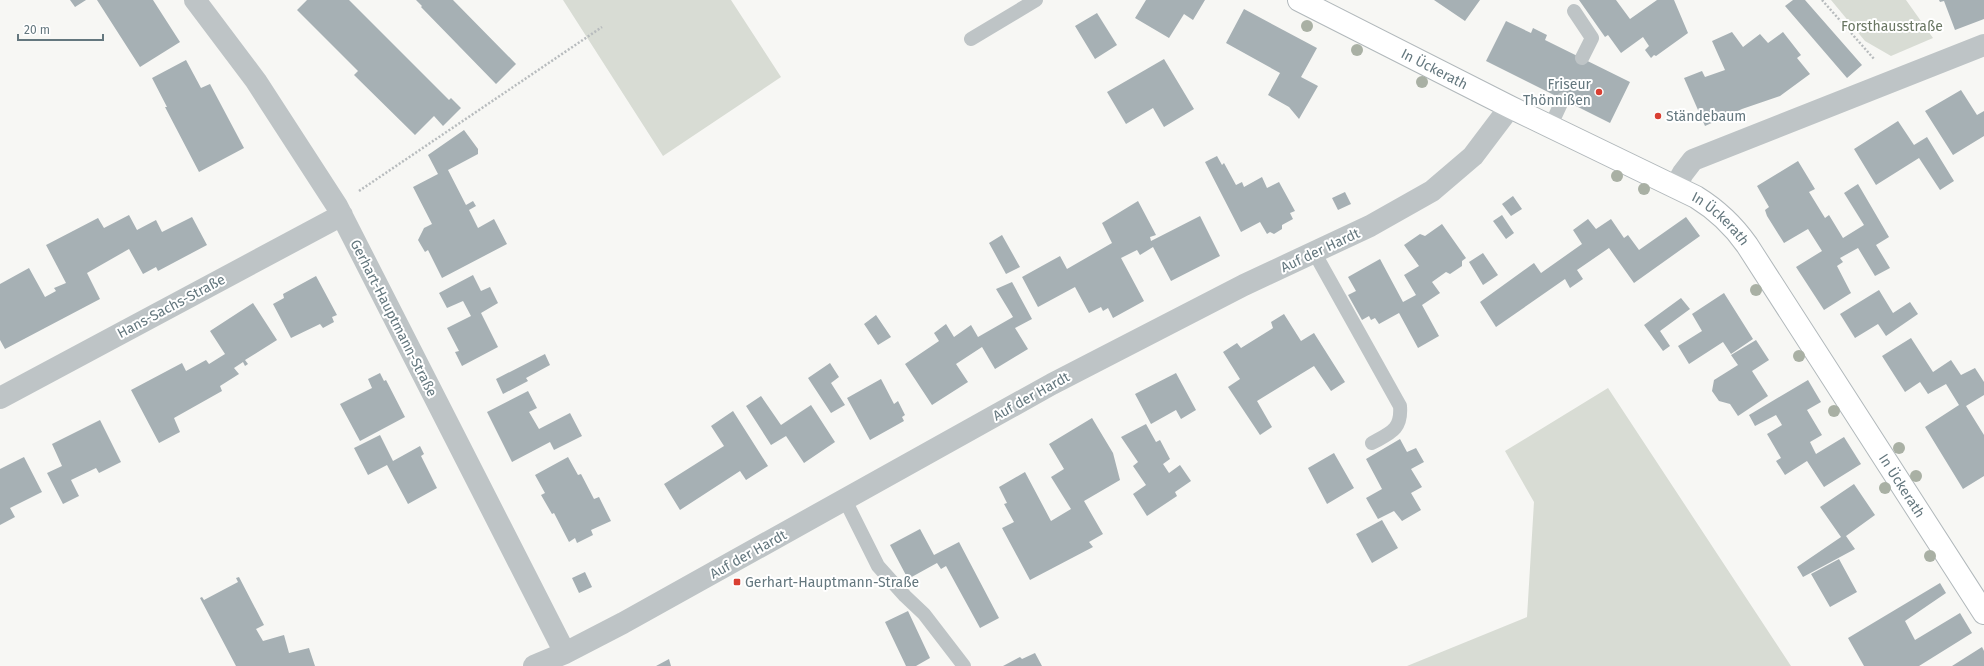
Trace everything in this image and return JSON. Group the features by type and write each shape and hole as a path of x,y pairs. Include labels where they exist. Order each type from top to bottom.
{"main road":[{"name":"In Ückerath","path":"1299,0 1550,127 1675,187 1716,210 1744,241 1984,613"}],"street":[{"name":"Gerhart-Hauptmann-Straße","path":"195,0 256,80 340,211 565,653"},
{"path":"1675,187 1693,160 1984,45"},
{"name":"Auf der Hardt","path":"534,666 565,653 623,623 1052,384 1244,285 1370,226 1432,191 1473,156 1510,107"},
{"name":"Hans-Sachs-Straße","path":"0,398 340,211"}],"lane":[{"path":"971,39 1036,0"},
{"path":"1574,11 1592,38 1582,58"},
{"path":"1550,127 1563,99"},
{"path":"1314,252 1400,406 1401,418 1398,425 1392,431 1372,443"},
{"path":"845,500 878,566 905,596 924,614 964,666"}],"path":[{"path":"1822,0 1893,81"},
{"path":"340,211 602,27"}],"green space":[{"path":"563,0 731,0 781,77 663,156"},
{"name":"Forsthausstraße","path":"1831,0 1906,0 1933,38 1891,56 1865,41"},
{"path":"1608,388 1791,666 1407,666 1527,617 1534,502 1505,451"}],"building":[{"path":"70,0 86,0 75,7"},
{"path":"97,0 153,0 180,42 140,67"},
{"path":"307,0 349,0 449,100 451,98 461,108 443,126 434,116 415,135 354,75 358,71 297,10"},
{"path":"416,0 453,0 516,64 496,84 421,7 422,6"},
{"path":"1146,0 1205,0 1193,20 1184,14 1169,38 1135,18"},
{"path":"1434,0 1480,0 1465,21"},
{"path":"1579,0 1616,0 1630,19 1657,0 1674,0 1688,33 1651,58 1645,50 1649,46 1643,37 1621,53 1608,35 1605,37"},
{"path":"1793,0 1805,0 1862,65 1847,78 1785,6"},
{"path":"1939,0 1984,0 1984,19 1955,30 1944,1 1940,2"},
{"path":"1244,9 1317,48 1301,77 1318,86 1299,119 1289,107 1268,95 1280,73 1226,43"},
{"path":"1097,13 1117,45 1095,59 1075,26"},
{"path":"1506,21 1531,33 1533,28 1547,35 1545,40 1630,82 1610,123 1486,61"},
{"path":"1732,32 1743,47 1760,34 1768,43 1783,32 1801,55 1797,58 1810,74 1780,96 1742,109 1705,126 1684,78 1702,71 1705,77 1725,70 1712,41"},
{"path":"1164,59 1194,109 1164,127 1153,108 1126,124 1107,92"},
{"path":"186,60 201,88 210,84 244,148 199,172 165,107 167,107 152,78"},
{"path":"1961,90 1977,115 1984,111 1984,136 1953,155 1925,111"},
{"path":"1898,121 1914,145 1927,137 1954,181 1940,190 1919,158 1876,185 1854,149"},
{"path":"464,130 478,149 478,154 448,170 466,205 473,201 476,206 469,210 478,228 494,219 507,244 442,278 428,250 425,252 418,240 424,228 432,224 413,187 438,174 428,155"},
{"path":"1217,156 1222,165 1224,163 1236,185 1242,182 1244,187 1262,177 1267,188 1279,182 1295,211 1290,213 1293,219 1282,225 1282,229 1274,234 1270,232 1267,234 1260,222 1241,232 1205,162"},
{"path":"1798,161 1815,189 1809,192 1825,218 1829,215 1843,238 1864,225 1844,193 1858,184 1889,237 1876,245 1890,268 1875,276 1858,248 1840,258 1843,262 1837,266 1851,293 1824,310 1796,267 1822,251 1808,229 1784,243 1767,216 1765,210 1769,207 1757,186"},
{"path":"1345,192 1351,204 1338,210 1332,198"},
{"path":"1513,196 1522,209 1511,216 1502,204"},
{"path":"1138,201 1156,235 1150,237 1151,241 1200,216 1220,256 1171,281 1153,247 1140,255 1137,250 1121,258 1144,301 1113,318 1108,308 1103,311 1101,307 1089,313 1075,287 1038,307 1022,277 1060,256 1067,269 1112,243 1102,223"},
{"path":"129,215 137,230 156,220 162,232 192,217 207,245 158,271 156,267 143,274 129,249 87,273 100,299 5,349 0,340 0,284 29,268 45,297 56,291 54,288 66,283 46,245 98,218 104,228"},
{"path":"1502,215 1514,233 1506,239 1493,221"},
{"path":"1686,217 1700,236 1634,283 1609,248 1577,270 1583,279 1570,288 1565,279 1496,327 1480,302 1534,263 1541,273 1582,244 1573,230 1588,219 1596,229 1611,219 1624,238 1628,235 1639,250"},
{"path":"1442,224 1466,258 1462,261 1462,266 1450,274 1446,272 1432,282 1440,293 1422,305 1439,336 1418,348 1399,313 1379,324 1375,318 1371,320 1369,316 1362,320 1348,295 1356,291 1348,277 1380,259 1403,302 1416,295 1404,275 1419,266 1404,245 1420,234 1425,236"},
{"path":"1002,235 1020,267 1006,274 989,243"},
{"path":"1483,253 1498,275 1483,285 1469,262"},
{"path":"473,275 481,291 490,287 498,303 481,313 498,347 462,366 455,352 459,351 447,328 471,316 463,301 447,308 439,293"},
{"path":"316,276 337,315 332,317 334,322 323,328 320,324 291,338 273,304 284,298 283,294"},
{"path":"1012,282 1032,319 1015,328 1028,349 995,369 982,347 956,364 968,382 932,405 905,364 939,341 934,333 946,324 954,337 971,325 978,337 1013,317 996,289"},
{"path":"1879,290 1893,313 1910,302 1918,314 1886,336 1878,324 1855,338 1840,314"},
{"path":"1724,293 1753,339 1731,354 1723,342 1689,364 1678,346 1702,331 1692,314"},
{"path":"1681,298 1690,309 1660,331 1670,346 1663,351 1644,325"},
{"path":"253,303 277,340 245,360 248,364 245,366 243,362 234,368 239,374 220,386 222,391 174,418 180,432 159,443 131,390 182,363 186,371 206,360 209,364 225,354 210,331"},
{"path":"1284,314 1301,341 1314,333 1345,382 1331,391 1314,366 1257,401 1272,427 1260,435 1228,387 1240,379 1223,352 1237,343 1241,348 1273,328 1271,322"},
{"path":"876,315 891,337 878,345 864,324"},
{"path":"1911,338 1933,372 1951,360 1961,375 1975,368 1984,382 1984,395 1966,406 1984,435 1984,476 1963,489 1925,427 1959,405 1946,384 1928,394 1920,382 1905,392 1882,356"},
{"path":"1756,340 1769,360 1752,371 1768,396 1738,416 1730,404 1719,401 1712,391 1714,380 1738,365 1731,355"},
{"path":"545,354 550,365 526,378 528,381 503,394 496,379"},
{"path":"830,363 839,377 831,383 845,405 831,413 808,378"},
{"path":"380,373 384,381 386,380 405,417 360,441 340,404 372,388 368,379"},
{"path":"1176,373 1196,410 1181,419 1176,410 1151,424 1135,394"},
{"path":"881,379 894,404 898,401 905,415 902,417 904,421 870,440 847,398"},
{"path":"1808,380 1821,402 1807,410 1822,435 1810,442 1816,454 1844,437 1861,464 1824,487 1807,461 1785,475 1776,461 1781,458 1767,434 1782,425 1776,415 1755,426 1749,415"},
{"path":"528,391 537,408 529,412 539,429 570,413 582,436 554,450 550,442 512,462 487,412"},
{"path":"761,396 781,425 811,405 835,442 804,463 786,436 771,445 746,406"},
{"path":"733,411 768,466 746,480 740,471 680,510 664,484 724,446 711,426"},
{"path":"1092,418 1113,453 1120,480 1084,501 1103,534 1089,542 1093,547 1030,580 1002,528 1014,522 1004,504 1007,503 999,487 1025,472 1051,521 1071,509 1051,477 1064,469 1049,444"},
{"path":"100,420 121,462 99,473 96,468 71,480 79,496 63,504 47,473 62,466 52,444"},
{"path":"1146,424 1156,442 1160,440 1170,459 1163,464 1169,473 1180,465 1191,481 1175,492 1177,496 1147,516 1133,494 1146,485 1133,466 1138,462 1121,437"},
{"path":"380,435 393,461 420,446 424,454 421,456 437,488 408,504 387,465 368,475 354,448"},
{"path":"1400,439 1407,452 1416,448 1424,462 1411,469 1422,487 1411,493 1421,510 1402,521 1394,511 1378,519 1366,498 1382,489 1366,459"},
{"path":"1334,453 1354,488 1327,504 1308,468"},
{"path":"24,457 42,492 10,508 15,517 0,525 0,469"},
{"path":"568,457 578,475 581,474 594,499 599,497 611,521 591,530 593,535 577,543 575,538 569,542 554,513 552,514 541,495 545,493 535,475"},
{"path":"1854,484 1875,515 1846,536 1855,549 1803,577 1797,567 1841,537 1820,507"},
{"path":"1382,520 1398,548 1372,563 1356,534"},
{"path":"920,529 934,555 959,542 999,618 980,628 946,566 941,569 937,563 908,579 890,545"},
{"path":"1839,559 1857,592 1830,607 1811,574"},
{"path":"585,572 592,587 579,593 572,578"},
{"path":"239,577 264,625 256,629 263,641 284,635 289,653 309,648 315,666 236,666 200,598 202,597 204,600 238,582 236,578"},
{"path":"1940,583 1946,593 1905,621 1915,640 1960,613 1972,633 1919,666 1864,666 1848,638"},
{"path":"908,611 930,658 916,666 906,666 885,622"},
{"path":"1982,647 1984,651 1984,666 1952,666"},
{"path":"1035,653 1042,666 1003,666 1020,657 1022,659"},
{"path":"669,659 671,666 656,666"}],"place":[{"name":"Friseur Thönnißen","path":"1599,92"},
{"name":"Ständebaum","path":"1658,116"},
{"name":"Gerhart-Hauptmann-Straße","path":"737,582"}]}
